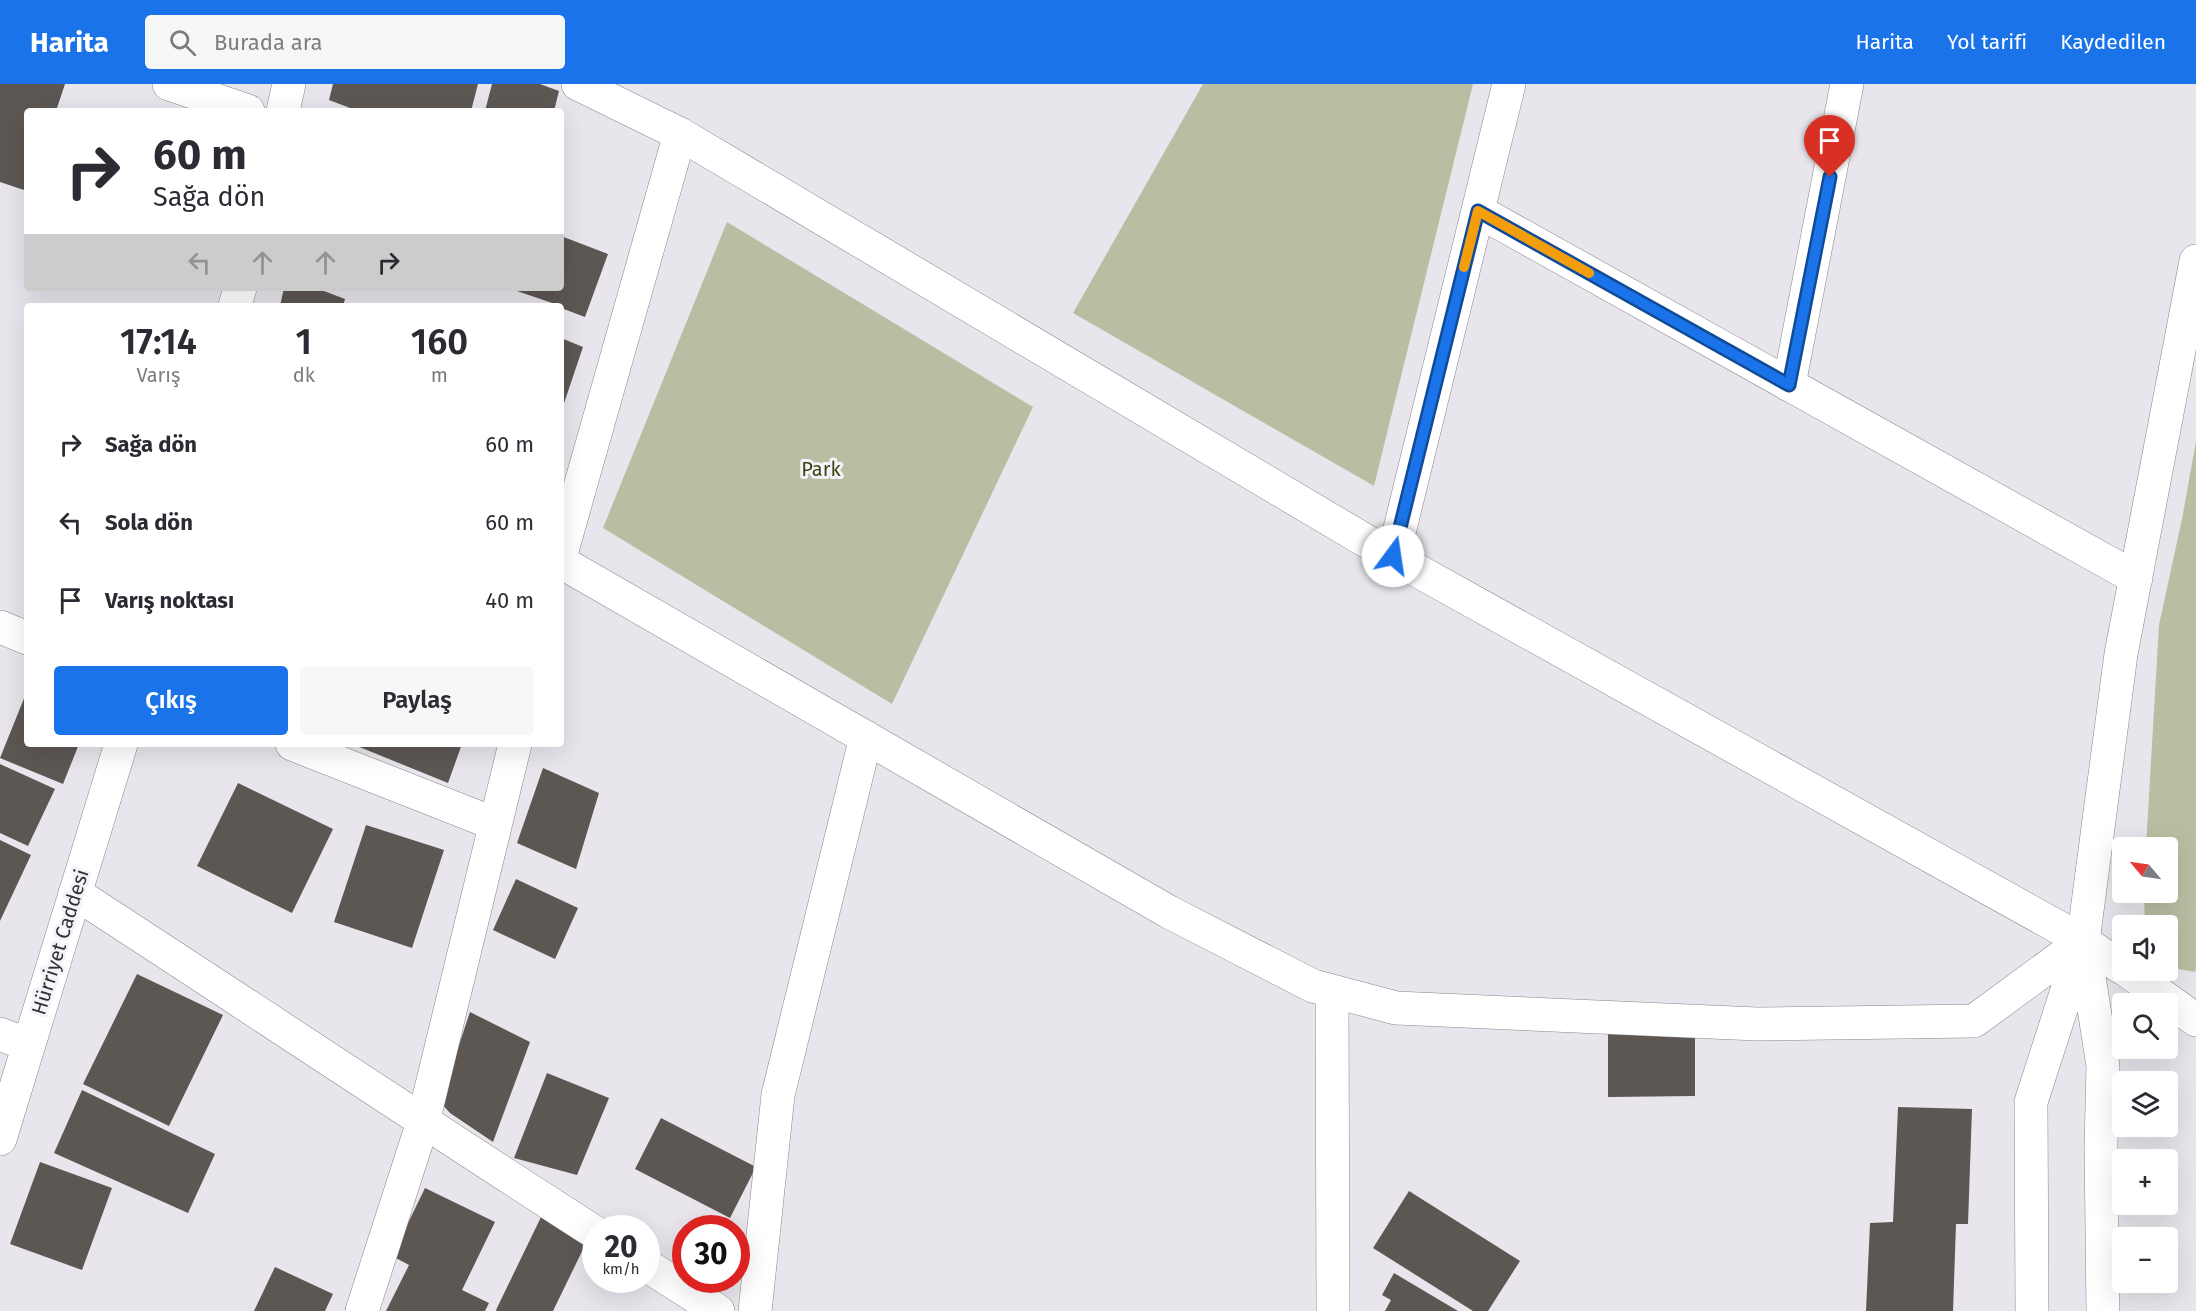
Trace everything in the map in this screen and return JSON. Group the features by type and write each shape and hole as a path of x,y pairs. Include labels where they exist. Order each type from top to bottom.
{"street":[{"path":"168,84 239,108"},
{"path":"284,108 289,84"},
{"path":"578,84 680,134 1393,556 2083,941 2112,961"},
{"path":"1393,556 1509,84"},
{"path":"1789,385 1847,84"},
{"path":"564,543 680,134"},
{"path":"1478,211 2136,578"},
{"path":"2032,1311 2031,1102 2083,941 2121,654 2196,261"},
{"path":"564,564 1169,912 1313,986 1396,1008 1757,1024 1974,1021 2083,941"},
{"path":"0,627 24,637"},
{"path":"755,1311 778,1095 866,737"},
{"name":"Hürriyet Caddesi","path":"0,1140 14,1039 75,893 120,747"},
{"path":"300,747 495,824"},
{"path":"362,1311 423,1122 513,747"},
{"path":"75,893 582,1224"},
{"path":"2083,941 2103,1066 2101,1145 2103,1311"},
{"path":"2141,981 2196,1020"},
{"path":"1332,991 1333,1311"},
{"path":"660,1274 718,1311"}],"green space":[{"path":"1203,84 1473,84 1374,486 1073,313"},
{"name":"Park","path":"727,222 1033,407 892,704 603,528"},
{"path":"2196,441 2195,972 2178,969 2178,915 2145,915 2144,903 2178,903 2178,837 2147,837 2159,625"}],"building":[{"path":"0,84 65,84 57,108 24,108 24,190 0,182"},
{"path":"333,84 478,84 472,108 350,108 329,100"},
{"path":"492,84 540,84 559,91 555,108 486,108"},
{"path":"564,237 608,254 585,317 564,309 564,303 552,303 517,291 564,291"},
{"path":"283,291 324,291 345,299 344,303 281,303"},
{"path":"564,339 583,347 564,403"},
{"path":"24,698 24,747 78,747 63,784 0,758"},
{"path":"359,747 461,747 448,783"},
{"path":"0,764 55,789 28,846 0,833"},
{"path":"543,768 599,793 576,869 517,843"},
{"path":"238,783 333,829 292,913 197,866"},
{"path":"366,825 444,850 412,948 334,922"},
{"path":"0,840 31,855 0,921"},
{"path":"516,879 578,908 555,959 493,930"},
{"path":"137,974 223,1015 169,1126 83,1084"},
{"path":"470,1012 530,1042 493,1142 450,1113 440,1102"},
{"path":"1695,1033 1695,1096 1608,1097 1608,1034"},
{"path":"547,1073 609,1098 577,1175 514,1158"},
{"path":"82,1090 215,1154 188,1213 54,1153"},
{"path":"1898,1107 1972,1109 1968,1224 1956,1224 1953,1311 1866,1311 1870,1223 1893,1222"},
{"path":"661,1118 756,1167 732,1215 724,1215 635,1169"},
{"path":"40,1162 112,1188 82,1270 10,1244"},
{"path":"425,1188 495,1222 462,1290 489,1303 485,1311 386,1311 409,1265 392,1256"},
{"path":"1409,1191 1520,1261 1488,1311 1473,1311 1373,1248"},
{"path":"542,1215 582,1234 582,1251 553,1311 496,1310"},
{"path":"275,1267 333,1294 325,1311 254,1311"},
{"path":"1394,1273 1458,1311 1385,1311 1391,1300 1382,1295"}],"slow traffic":[{"path":"1464,267 1478,211 1589,273"}],"route":[{"path":"1393,556 1478,211 1789,385 1830,177"}]}
